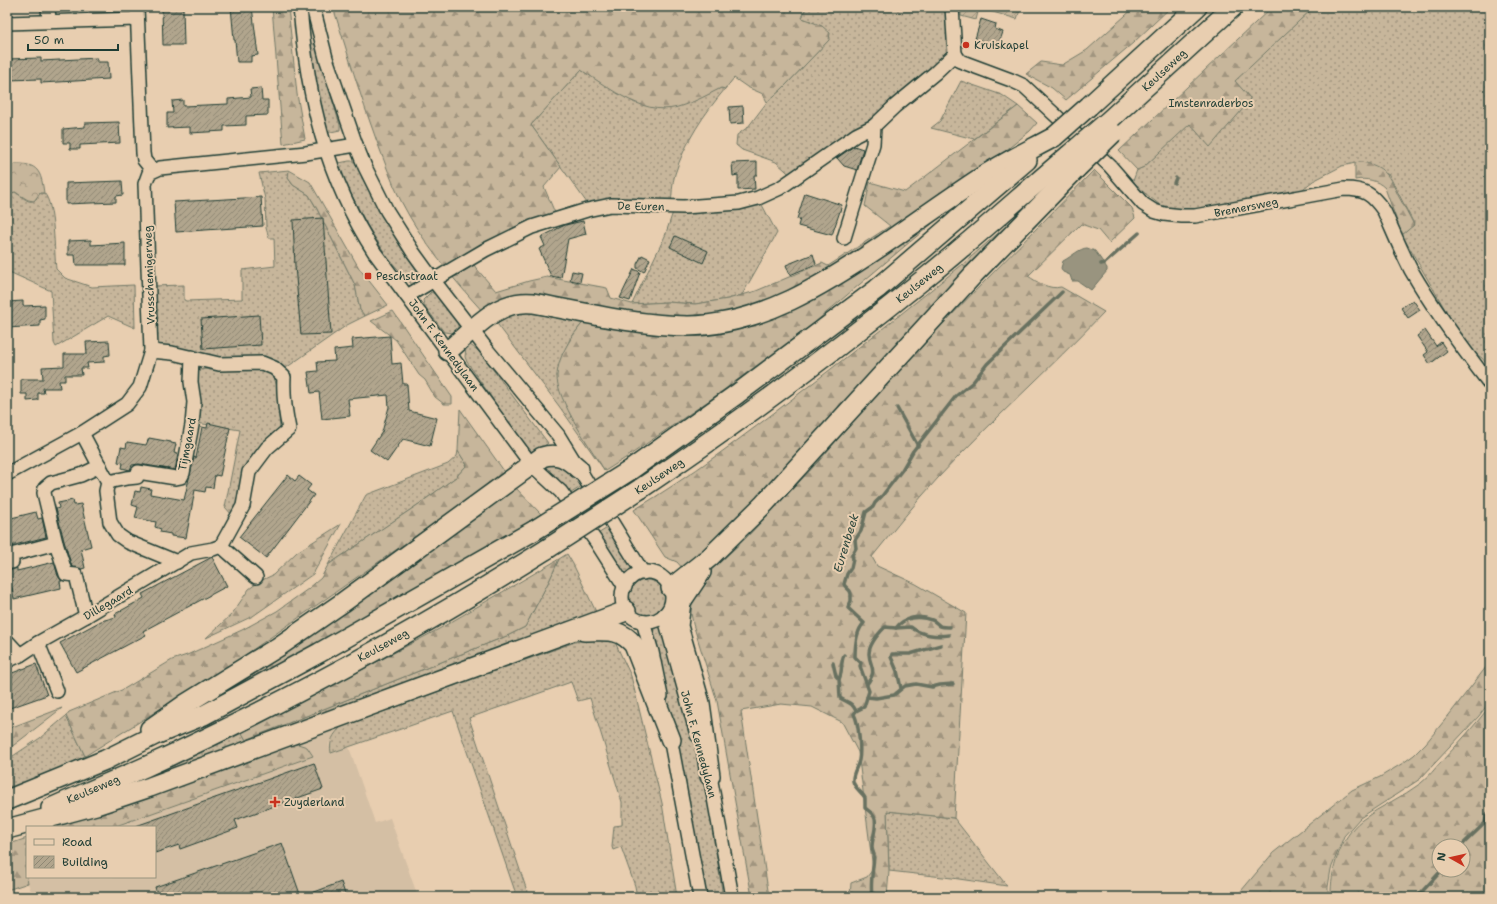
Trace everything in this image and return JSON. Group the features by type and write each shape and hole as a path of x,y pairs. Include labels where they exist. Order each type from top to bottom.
{"highway":[{"name":"Keulseweg","path":"7,800 105,760 218,707 319,653 536,530 628,471 737,394 877,289 1054,137 1197,7"},
{"name":"Keulseweg","path":"7,828 145,767 283,699 439,615 548,549 640,489 744,417 808,370 1073,161 1109,128 1131,101 1233,7"},
{"path":"448,350 496,311 508,305 519,302 533,303 649,324 681,326 736,320 766,312 794,299 856,263 989,172 1054,137"},
{"path":"671,588 710,557 764,504 974,274 1073,161"},
{"path":"105,760 187,703 278,647 342,603 531,464 546,456 559,455 570,460 579,469"},
{"path":"710,557 681,602 678,626 700,703 710,776"},
{"path":"7,828 96,805 150,787 626,611"},
{"path":"573,630 617,632 628,637 638,654 651,692 671,740"}],"street":[{"path":"48,7 49,21"},
{"name":"John F. Kennedylaan","path":"300,7 311,95 326,150 346,203 355,220 375,253 531,464 561,492 597,543 625,587"},
{"path":"313,7 326,58 356,145 365,167 387,211 413,252 488,352 558,435 643,573"},
{"path":"952,7 955,54"},
{"path":"7,22 49,21 137,13 143,153 144,160 152,170 326,150 356,145"},
{"name":"De Euren","path":"407,296 485,250 532,227 587,210 605,206 684,207 720,205 740,203 758,198 780,188 856,135 874,126 894,106 935,73 955,54"},
{"name":"Bremersweg","path":"955,54 960,61 1024,86 1110,166 1143,204 1154,211 1176,215 1196,216 1344,188 1366,192 1379,203 1384,211 1411,270 1429,299 1490,384"},
{"path":"844,238 873,144 874,126"},
{"name":"Vrusschemigerweg","path":"7,474 82,433 127,404 140,387 152,351 145,184 146,178 152,170"},
{"path":"152,351 172,353 219,364 262,363 274,368 284,377 283,394 289,429 267,448 249,472 243,506 221,546 256,577"},
{"name":"Tijmgaard","path":"108,482 137,477 138,472 176,478 181,476 183,473 191,431 194,402 191,382 192,357"},
{"path":"82,433 108,482 106,491 110,522 118,535 128,542 177,562"},
{"path":"86,616 76,575 66,574 56,543 44,492 45,488 51,483 81,475 100,466"},
{"path":"7,563 12,562 10,555 56,543"},
{"name":"Dillegaard","path":"7,661 20,655 191,553 221,546"},
{"path":"648,572 660,576 671,588 671,604 664,615 654,621 643,622 634,619 626,611 622,598 629,580 643,573 648,572"},
{"name":"John F. Kennedylaan","path":"664,615 701,751 710,776 732,897"},
{"path":"643,622 652,652 671,740 700,897"},
{"path":"7,641 20,655"},
{"path":"38,643 57,691"}],"shaded area":[{"path":"1087,248 1095,251 1107,268 1107,271 1091,290 1078,281 1072,281 1070,275 1063,272 1061,268 1063,261 1078,251"},
{"name":"Zuyderland","path":"341,727 333,736 329,744 331,753 349,747 375,823 390,818 418,897 33,897 27,878 156,878 156,826 116,826 313,756 292,745"}],"green space":[{"path":"272,7 288,7 297,94 305,139 283,144"},
{"path":"333,7 806,7 802,18 822,26 830,33 829,40 782,89 767,102 763,94 747,87 734,78 725,89 721,88 689,103 670,109 656,108 630,100 581,70 531,125 561,167 544,187 555,213 469,256 476,268 496,291 547,277 607,288 611,298 632,304 667,302 695,304 728,299 756,291 822,263 828,266 890,226 865,206 870,182 905,192 1018,106 1037,123 1030,131 984,168 806,287 734,313 665,319 536,299 484,313 439,260 418,231 401,201 370,123"},
{"path":"806,7 949,7 950,51 906,94 795,179 776,162 742,150 736,145 737,135 748,127 767,102 782,89 829,40 811,21 802,18"},
{"path":"961,7 1021,7 1017,19 979,8 976,20 961,16"},
{"path":"1135,7 1171,7 1133,43 1066,100 1052,88 1026,74 1041,62 1062,65 1087,50"},
{"name":"Imstenraderbos","path":"1272,7 1314,7 1235,81 1250,98 1248,103 1210,147 1190,124 1144,167 1137,170 1119,151"},
{"path":"1314,7 1490,7 1490,368 1482,358 1468,349 1402,235 1414,224 1389,175 1360,162 1342,166 1313,181 1299,192 1201,212 1165,209 1141,190 1133,181 1137,170 1144,167 1190,123 1210,146 1248,103 1250,98 1234,81"},
{"path":"312,44 315,44 340,125 340,130 326,133 319,106 311,48"},
{"path":"581,70 635,103 703,96 721,88 725,89 703,118 684,151 674,178 671,205 588,207 587,203 531,125"},
{"path":"961,81 1002,95 1018,106 974,139 931,128 940,121"},
{"path":"358,161 361,175 368,189 401,248 421,275 422,281 414,287 388,258 367,225 338,168 339,163"},
{"path":"1360,162 1381,169 1389,177 1414,225 1402,235 1385,188 1371,180 1355,180 1355,163"},
{"path":"14,164 28,165 37,170 40,174 44,193 40,193 34,201 28,200 15,192 7,195 7,169"},
{"path":"289,170 288,178 293,185 309,195 317,209 355,285 360,310 365,316 347,325 283,370 197,360 155,348 152,286 184,285 184,300 186,301 242,299 242,270 275,266 274,238 269,238 266,228 265,199 259,173"},
{"path":"289,170 310,182 359,268 388,305 365,316 360,310 355,285 317,209 309,195 293,185 288,178"},
{"path":"1094,170 1132,208 1135,218 1109,243 1098,230 1081,224 1028,276 1039,283 1048,286 1057,288 1061,287 1104,312 938,478 872,557 877,566 916,584 966,613 954,818 887,811 889,871 887,897 850,897 851,883 867,877 873,869 858,752 842,722 812,707 781,704 741,711 769,897 752,897 717,701 693,624 691,613 693,594 703,578 745,539 819,461 860,413 929,338"},
{"path":"977,187 905,246 898,239"},
{"path":"15,192 28,201 37,198 40,193 44,193 48,199 52,218 56,269 65,278 92,287 134,285 135,328 108,316 56,347 54,343 51,291 7,271 7,195"},
{"path":"761,203 777,233 742,295 728,299 695,304 667,302 632,304 665,236 673,212 695,213 717,211"},
{"path":"1021,213 971,274 963,264"},
{"path":"898,239 905,246 814,323 717,395 605,471 568,411 558,386 558,368 563,353 566,346 585,320 708,330"},
{"path":"963,264 971,274 833,427 684,570 677,562 665,557 634,510 697,470 757,426 922,298"},
{"path":"431,292 435,294 456,319 458,330 454,333 444,332 424,305 423,300"},
{"path":"534,310 585,320 570,339 560,361 557,376 570,414 605,471 559,406 495,321 503,315"},
{"path":"393,311 452,397 452,404 444,404 435,397 425,380 419,375 396,340 371,321"},
{"path":"470,345 479,351 548,443 532,456 467,362 465,357 466,347"},
{"path":"197,370 261,370 268,372 274,378 277,386 280,430 239,496 232,515 225,507 240,430 197,423"},
{"path":"460,409 504,471 492,483 238,660 85,756 66,716 69,712 124,689 172,660 187,655 242,630 277,611 321,578 328,565 419,504 456,477 467,465 458,451"},
{"path":"458,451 467,465 456,477 419,504 328,565 366,495 448,464 457,456"},
{"path":"547,461 572,469 582,486 568,495 543,470"},
{"path":"513,485 541,514 414,592 186,716 278,659"},
{"path":"341,524 313,574 253,616 206,638 232,614 249,589 260,581 273,575 297,552"},
{"path":"609,527 636,571 629,574 624,579 596,535"},
{"path":"567,554 598,616 104,798 242,733 246,740 509,635 525,627 559,559"},
{"path":"559,559 525,627 509,635 246,740 242,733 439,629"},
{"path":"651,580 660,585 664,591 664,605 660,611 651,616 643,616 634,611 630,605 629,594 634,585 640,581"},
{"path":"661,623 694,735 710,813 723,897 705,897 693,822 680,757 649,627"},
{"path":"603,636 613,638 631,676 662,803 677,897 637,897 635,886 621,847 613,850 614,826 622,825 622,802 590,698 578,701 571,682 469,718 529,897 517,897 453,711 331,753 332,738 341,727 575,642"},
{"path":"1490,662 1490,701 1479,716 1420,779 1360,818 1344,836 1331,869 1328,897 1236,897 1273,853 1352,790 1380,777 1414,755 1449,715"},
{"path":"1490,706 1490,897 1331,897 1332,876 1338,855 1342,845 1354,827 1369,815 1407,793 1424,781 1461,741"},
{"path":"62,708 14,745 7,749 7,729"},
{"path":"66,716 85,756 31,784 7,793 7,760 40,738"},
{"path":"298,744 307,747 313,756 116,826 60,826"},
{"path":"887,811 954,818 1007,886 889,871"},
{"path":"26,838 25,866 28,883 7,890 7,845"}],"building":[{"path":"231,7 252,7 258,55 251,56 251,62 237,62"},
{"path":"183,8 184,45 163,45 162,9"},
{"path":"981,19 996,24 995,29 1003,32 998,46 975,39"},
{"path":"41,58 41,61 97,58 97,62 108,62 109,79 41,83 41,79 7,80 7,59"},
{"path":"261,88 262,100 268,100 268,115 246,116 246,125 224,126 224,131 190,133 190,127 167,128 167,113 173,113 172,101 183,100 183,106 228,104 228,99 251,97 250,89"},
{"path":"743,106 744,123 730,124 729,107"},
{"path":"119,122 120,143 80,145 80,149 70,149 70,143 63,143 63,129 85,127 85,123"},
{"path":"854,146 863,149 857,170 844,166 837,158"},
{"path":"757,162 757,175 754,175 755,189 738,190 738,175 733,176 732,163"},
{"path":"122,181 123,195 116,196 116,202 66,204 66,183"},
{"path":"805,193 842,205 832,235 798,226 800,219 797,219"},
{"path":"261,197 263,226 176,232 174,202"},
{"path":"323,218 331,334 301,335 293,220"},
{"path":"583,221 586,234 568,239 561,278 551,276 539,249 545,246 541,237 565,225"},
{"path":"675,236 708,251 703,263 670,247"},
{"path":"91,240 91,245 125,243 125,265 76,265 75,255 68,255 68,241"},
{"path":"813,254 816,264 790,275 786,265"},
{"path":"642,255 650,259 644,272 637,268 637,264"},
{"path":"634,269 640,272 630,301 620,298"},
{"path":"572,271 582,273 580,282 570,280"},
{"path":"1413,300 1420,310 1408,318 1401,308"},
{"path":"23,301 23,306 45,305 45,319 40,320 40,326 7,328 7,302"},
{"path":"259,315 261,345 203,349 201,319"},
{"path":"1425,330 1436,346 1441,342 1447,351 1430,364 1424,355 1428,352 1417,336"},
{"path":"390,336 392,364 401,363 403,384 407,384 409,411 437,418 430,446 403,439 387,462 370,450 382,432 389,407 388,395 348,399 350,416 322,419 319,392 311,393 308,372 318,371 317,362 335,361 334,350 353,348 352,339"},
{"path":"109,341 110,355 104,356 104,362 87,363 88,368 81,368 82,375 65,375 65,381 59,381 60,388 43,388 44,393 38,393 38,400 27,401 27,394 21,394 21,379 43,379 42,367 64,366 64,354 87,354 86,342"},
{"path":"208,423 230,428 220,476 215,475 213,488 206,487 205,492 195,490 186,538 171,536 171,534 160,532 161,529 155,527 156,522 135,518 138,507 132,505 135,491 140,492 141,487 151,489 150,494 184,500 194,457 196,458 202,427 207,428"},
{"path":"149,438 176,444 174,453 178,454 175,470 139,464 132,465 130,470 122,468 123,463 118,462 121,447 126,448 127,442 146,445"},
{"path":"288,475 295,481 299,476 311,485 307,490 314,495 266,558 239,537"},
{"path":"73,500 74,505 81,504 91,546 81,549 85,568 81,569 72,567 56,509 59,508 58,503"},
{"path":"36,512 38,519 42,518 46,537 7,547 7,519"},
{"path":"212,557 227,586 143,631 146,635 76,672 60,643 101,621 116,617 115,614 144,598 142,594"},
{"path":"54,562 58,576 62,581 60,581 61,588 14,599 12,588 7,589 7,571 17,568 17,571"},
{"path":"36,664 47,695 7,709 7,675"},
{"path":"314,763 323,789 235,820 238,828 180,849 179,845 156,853 156,826 136,826"},
{"path":"282,843 301,897 158,897 155,887"},
{"path":"341,882 346,897 304,897 304,896"}],"waterway":[{"name":"Eurenbeek","path":"1174,183 1176,178"},
{"name":"Eurenbeek","path":"1101,264 1105,263 1139,233"},
{"name":"Eurenbeek","path":"872,897 871,882 874,856 872,847 875,819 865,808 865,798 855,786 853,781 853,775 858,765 860,750 858,730 854,714 856,711 864,707 869,691 860,666 861,663 855,657 859,630 864,623 848,608 851,601 851,594 844,584 847,574 851,568 853,559 852,555 856,548 855,540 861,531 866,512 873,507 882,496 902,470 913,451 956,396 973,382 987,364 1062,292"},
{"name":"Eurenbeek","path":"897,408 918,446"},
{"path":"896,628 903,621 917,617 927,618 941,626 950,627"},
{"path":"867,684 873,672 869,650 875,639 885,627 911,627 919,632 929,635 949,635"},
{"path":"901,688 897,671 891,657 892,654 910,654 941,645"},
{"path":"839,679 844,655"},
{"path":"833,663 836,676 839,679 840,698 851,704 856,711"},
{"path":"867,697 876,698 894,695 905,686 916,684 932,687 953,684"},
{"path":"1469,838 1485,823 1487,814 1490,812"},
{"path":"1417,897 1435,878"}],"place":[{"name":"Kruiskapel","path":"966,45"},
{"name":"Peschstraat","path":"368,276"},
{"name":"Zuyderland","path":"275,802"}]}
